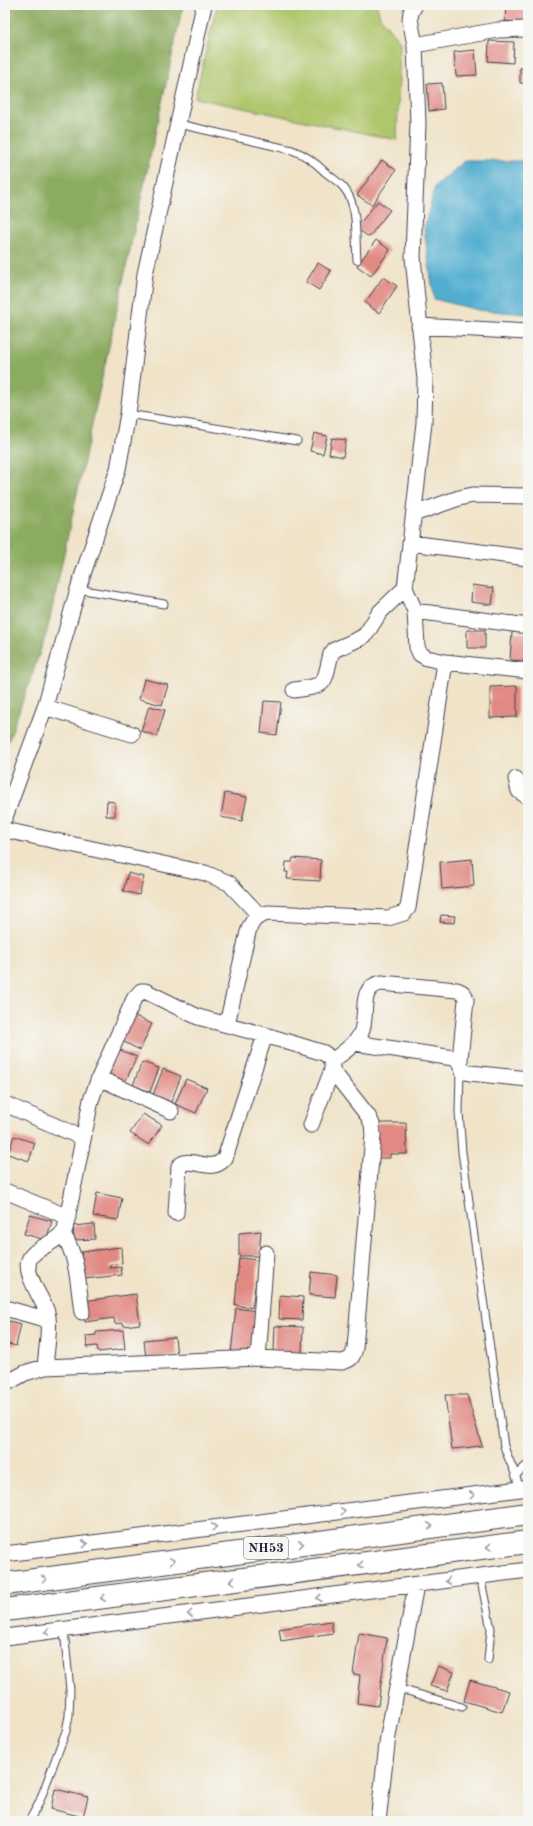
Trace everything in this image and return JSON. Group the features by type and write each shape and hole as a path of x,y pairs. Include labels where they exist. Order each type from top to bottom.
{"highway":[{"name":"NH53","path":"5,1584 528,1514"},
{"name":"NH53","path":"5,1610 528,1542"}],"street":[{"path":"5,817 45,707 78,589 118,469 128,414 145,274 204,5"},
{"path":"415,5 411,12 410,19 414,45 418,123 413,257 424,380 424,423 405,588 416,611 416,640 420,654 427,658 445,662 528,671"},
{"path":"414,45 498,30 528,29"},
{"path":"419,326 528,332"},
{"path":"414,514 459,498 473,496 528,496"},
{"path":"410,543 528,558"},
{"path":"294,690 316,687 322,684 325,680 331,654 334,650 362,638 380,612 405,588"},
{"path":"416,611 528,626"},
{"path":"227,1024 248,932 252,920 259,915 268,913 388,918 404,913 408,908 445,662"},
{"path":"45,707 132,734"},
{"path":"516,779 519,791 528,797"},
{"path":"5,830 205,873 229,883 259,915"},
{"path":"311,1125 332,1065 354,1043 361,1033 364,1022 366,995 373,985 381,983 458,990 465,995 466,1000 460,1062 463,1071 528,1079"},
{"path":"5,1384 25,1373 45,1367 258,1358 342,1362 349,1360 353,1355 372,1124 332,1065 329,1057 324,1054 265,1035 198,1017 146,991 141,991 134,998 91,1100 68,1217 63,1234 34,1254 29,1260 28,1266 30,1275 47,1312 48,1320 45,1367"},
{"path":"176,1213 180,1166 183,1163 189,1162 215,1166 221,1163 225,1158 265,1035"},
{"path":"354,1043 460,1062"},
{"path":"99,1078 170,1111"},
{"path":"5,1104 83,1138"},
{"path":"5,1191 68,1217"},
{"path":"63,1234 70,1245 74,1258 82,1312"},
{"path":"258,1358 266,1254"},
{"path":"5,1308 48,1320"},
{"path":"5,1554 524,1488"},
{"path":"5,1637 528,1570"},
{"path":"378,1821 388,1736 416,1585"}],"lane":[{"path":"178,124 304,154 344,188 351,200 354,211 357,260"},
{"path":"128,414 297,441"},
{"path":"78,589 164,604"},
{"path":"460,1062 459,1112 462,1152 504,1446 510,1466 517,1474 524,1488"},
{"path":"517,1474 528,1464"},
{"path":"480,1576 491,1628 488,1660"},
{"path":"29,1821 39,1804 66,1731 69,1716 70,1690 64,1630"},
{"path":"397,1688 462,1707"}],"green space":[{"path":"5,5 183,5 47,632 5,751"},
{"path":"217,5 377,5 380,17 400,42 397,140 195,98"}],"water":[{"path":"465,161 528,161 528,314 478,310 434,299 424,229 435,186"}],"building":[{"path":"506,5 528,5 528,23 505,21"},
{"path":"489,41 514,42 513,63 488,61"},
{"path":"475,50 477,75 456,76 454,52"},
{"path":"520,68 528,68 528,83 520,83"},
{"path":"442,83 444,109 429,111 427,84"},
{"path":"382,160 396,170 372,205 357,195"},
{"path":"378,201 390,210 369,237 356,228"},
{"path":"376,240 390,250 371,276 357,266"},
{"path":"318,263 331,271 319,290 306,282"},
{"path":"383,277 397,286 379,313 365,303"},
{"path":"314,433 327,436 323,454 310,451"},
{"path":"332,438 346,440 343,457 329,454"},
{"path":"472,585 494,588 492,605 471,602"},
{"path":"467,630 485,630 485,648 467,648"},
{"path":"512,632 528,633 528,661 510,660"},
{"path":"144,679 168,685 162,705 139,699"},
{"path":"517,686 517,717 490,718 490,687"},
{"path":"264,701 281,702 277,735 261,733"},
{"path":"149,706 165,710 157,736 141,731"},
{"path":"225,793 247,797 242,821 221,817"},
{"path":"107,801 115,802 115,816 106,816"},
{"path":"293,858 321,860 320,881 287,879 288,872 285,872 286,862 292,862"},
{"path":"472,859 474,886 442,889 440,862"},
{"path":"128,873 144,877 139,895 123,891"},
{"path":"441,915 455,916 454,923 440,922"},
{"path":"131,1014 152,1024 140,1050 118,1039"},
{"path":"118,1049 137,1057 123,1086 104,1077"},
{"path":"142,1062 159,1068 150,1092 133,1085"},
{"path":"163,1069 181,1076 171,1102 153,1095"},
{"path":"186,1079 207,1088 196,1113 175,1104"},
{"path":"143,1114 162,1125 149,1145 130,1133"},
{"path":"377,1123 406,1123 407,1154 390,1154 390,1158 377,1158"},
{"path":"14,1136 35,1143 29,1161 8,1154"},
{"path":"97,1193 122,1198 118,1220 93,1216"},
{"path":"30,1215 52,1221 46,1240 24,1234"},
{"path":"94,1224 95,1239 74,1240 73,1226"},
{"path":"261,1231 259,1256 239,1256 239,1233"},
{"path":"121,1247 122,1263 110,1265 110,1268 121,1267 122,1275 84,1279 81,1252"},
{"path":"239,1258 259,1260 252,1308 235,1305"},
{"path":"311,1272 337,1275 335,1297 309,1295"},
{"path":"136,1294 140,1324 124,1326 123,1323 115,1324 114,1318 85,1322 83,1301"},
{"path":"280,1295 303,1297 302,1320 279,1319"},
{"path":"236,1308 256,1311 251,1355 231,1353"},
{"path":"5,1320 21,1324 16,1346 5,1343"},
{"path":"275,1326 303,1327 302,1353 274,1352"},
{"path":"123,1330 125,1349 98,1352 97,1346 87,1347 86,1336 96,1335 96,1332"},
{"path":"175,1337 177,1356 146,1359 144,1340"},
{"path":"445,1395 467,1395 482,1446 452,1449"},
{"path":"331,1621 333,1633 281,1641 279,1629"},
{"path":"359,1633 387,1638 378,1706 357,1703 360,1675 353,1674"},
{"path":"438,1666 454,1672 447,1691 430,1686"},
{"path":"470,1680 509,1691 502,1712 464,1701"},
{"path":"55,1789 88,1797 83,1817 51,1809"}]}
